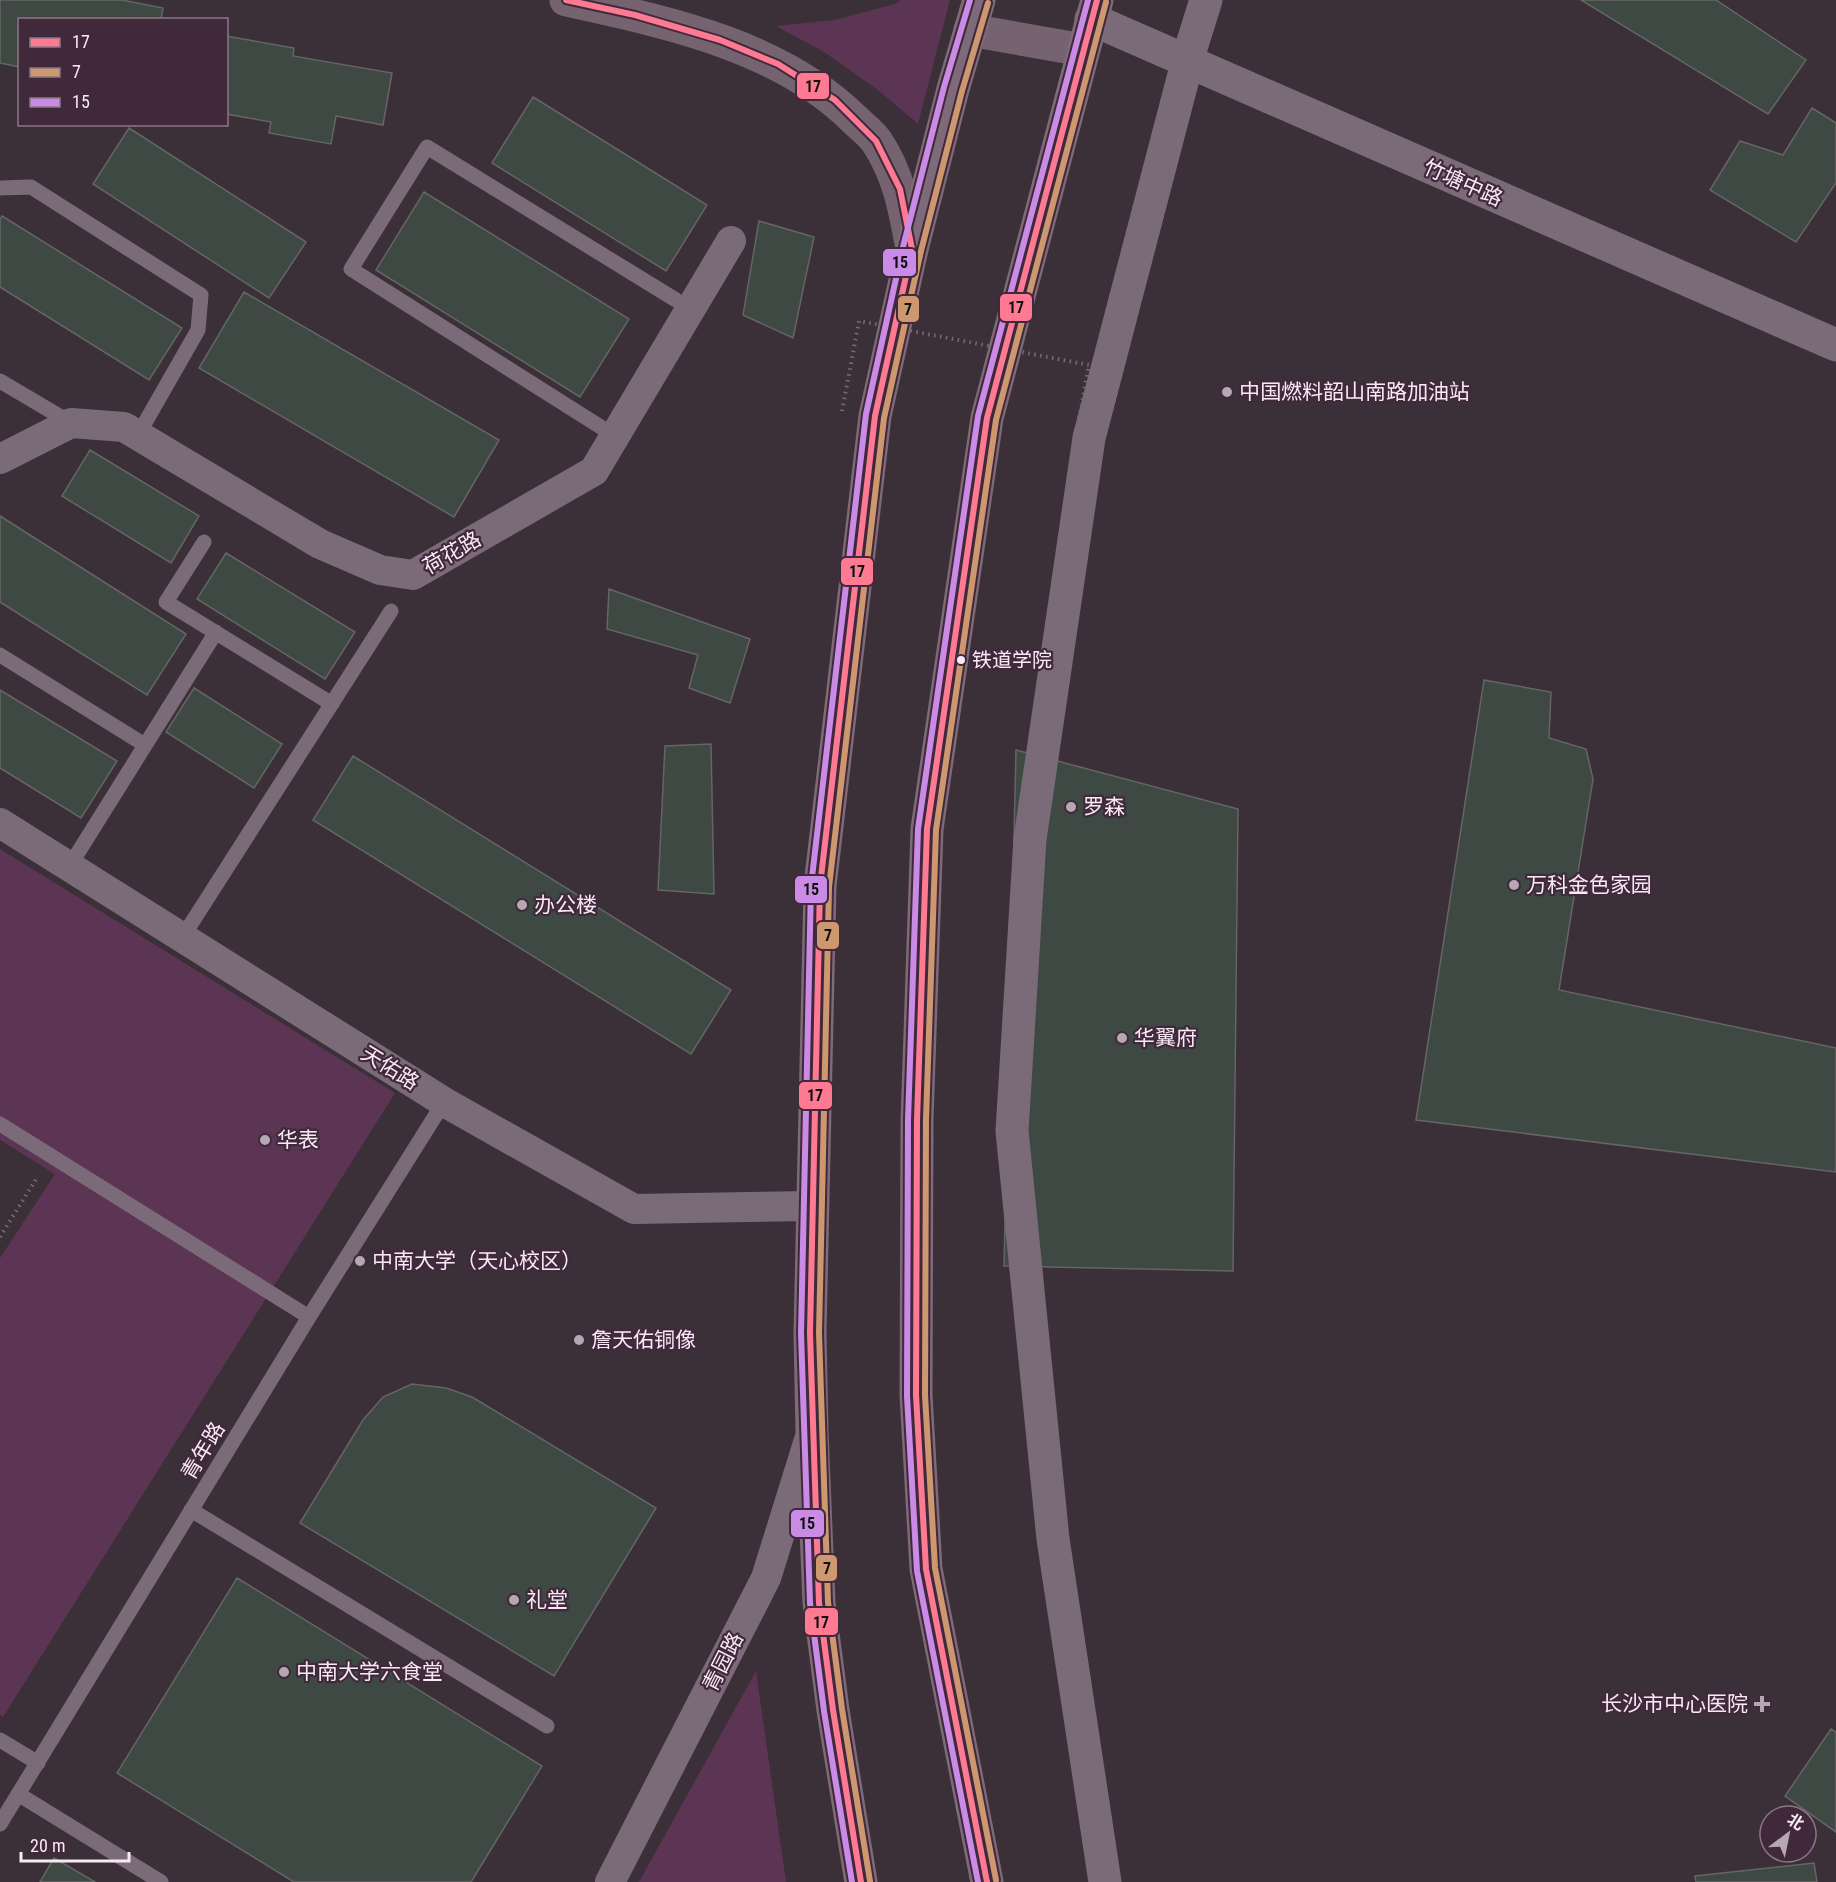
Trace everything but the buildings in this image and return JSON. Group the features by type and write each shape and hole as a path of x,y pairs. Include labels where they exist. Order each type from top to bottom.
{"main road":[{"path":"566,0 635,15 720,40 778,64 835,100 876,141 900,189 912,249"},
{"path":"861,1882 833,1710 819,1604 810,1333 820,886 875,416 912,249 953,89 975,15 1090,23 987,418 927,829 917,1120 917,1418 926,1569 987,1882"}],"street":[{"path":"1105,1882 1053,1539 1012,1131 1030,839 1089,438 1187,62 1206,0"},
{"name":"竹塘中路","path":"1090,23 1187,62 1836,345"},
{"name":"荷花路","path":"71,423 124,427 320,544 380,570 412,575 594,471 731,241"},
{"path":"0,459 71,423"},
{"name":"天佑路","path":"0,823 444,1102 634,1209 813,1206"},
{"name":"青园路","path":"610,1882 766,1578 812,1431"}],"lane":[{"path":"615,436 351,269 427,147 676,300"},
{"path":"0,188 31,187 201,295 198,330 138,435"},
{"path":"0,381 71,423"},
{"path":"204,542 166,602 332,704"},
{"path":"182,938 391,611"},
{"path":"69,867 216,632"},
{"path":"0,655 145,746"},
{"name":"青年路","path":"0,1824 309,1317 444,1102"},
{"path":"0,1124 309,1317"},
{"path":"191,1510 547,1726"},
{"path":"0,1740 38,1763"},
{"path":"18,1794 161,1882"}],"path":[{"path":"842,411 859,321 1089,365 1074,447"},
{"path":"0,1237 51,1155"}],"shaded area":[{"path":"901,0 950,0 918,124 878,90 824,52 776,26 834,20 895,4"},
{"path":"0,849 395,1093 3,1717 0,1715 0,1258 55,1174 0,1140"},
{"path":"756,1671 786,1882 639,1882"}],"transit line":[{"name":"17","path":"566,0 635,15 720,40 778,64 835,100 876,141 900,189 912,249 875,416 820,886 810,1333 819,1603 833,1710 861,1882"},
{"name":"15","path":"852,1882 824,1711 810,1603 801,1333 811,886 866,414 903,247 944,87 970,0"},
{"name":"15","path":"978,1882 917,1571 907,1396 908,1120 918,829 978,416 1088,0"},
{"name":"17","path":"987,1882 926,1569 916,1395 917,1120 927,829 987,418 1097,0"},
{"name":"7","path":"996,1880 935,1568 925,1395 926,1120 936,830 996,420 1106,2"},
{"name":"7","path":"870,1881 842,1709 828,1602 819,1333 829,887 884,418 921,251 962,91 988,3"}],"place":[{"name":"中国燃料韶山南路加油站","path":"1227,392"},
{"name":"铁道学院","path":"961,660"},
{"name":"罗森","path":"1071,807"},
{"name":"万科金色家园","path":"1514,885"},
{"name":"办公楼","path":"522,905"},
{"name":"华翼府","path":"1122,1038"},
{"name":"华表","path":"265,1140"},
{"name":"中南大学（天心校区）","path":"360,1261"},
{"name":"詹天佑铜像","path":"579,1340"},
{"name":"礼堂","path":"514,1600"},
{"name":"中南大学六食堂","path":"284,1672"},
{"name":"长沙市中心医院","path":"1762,1704"}]}
